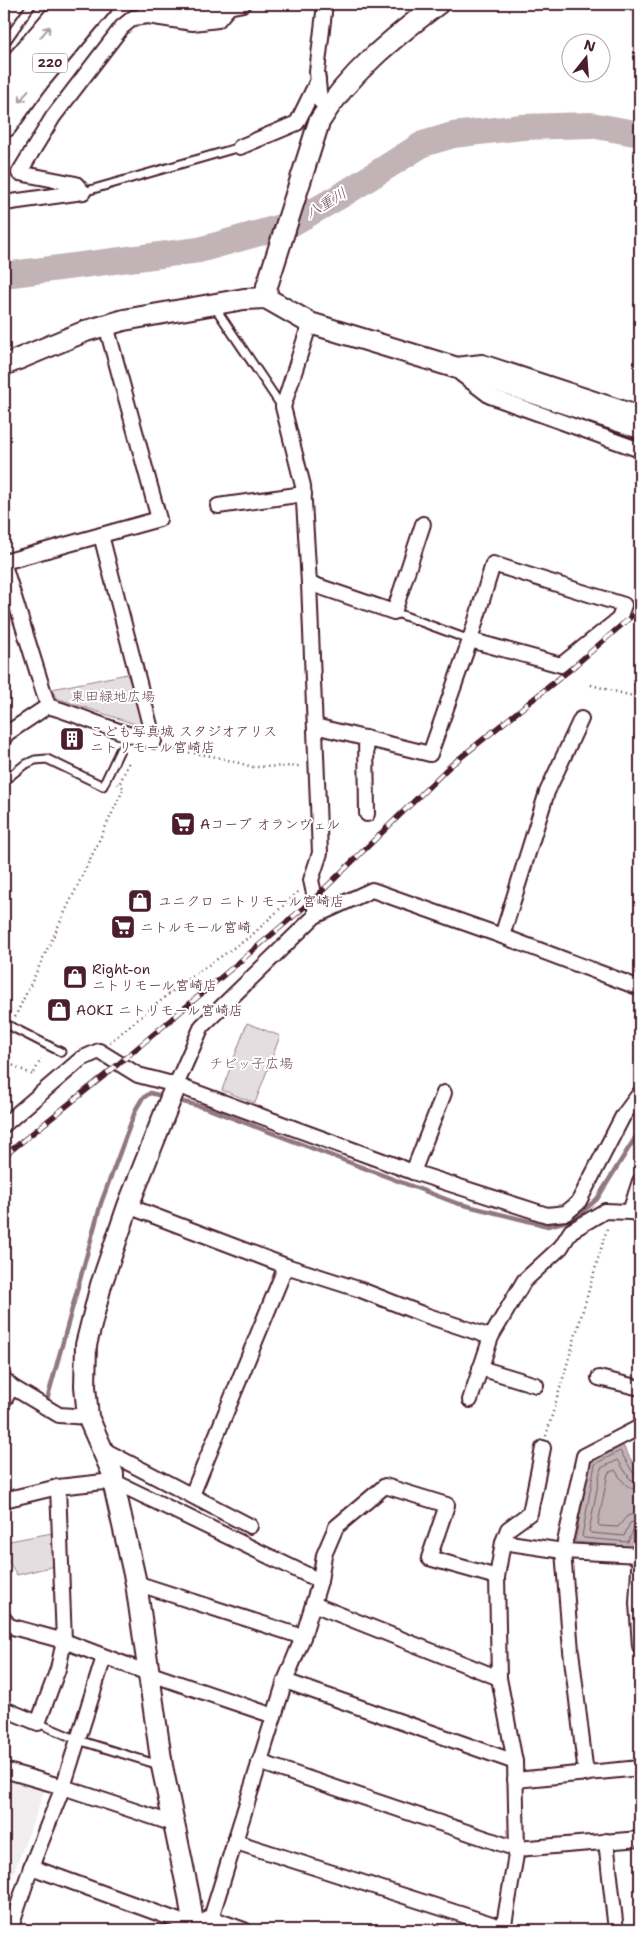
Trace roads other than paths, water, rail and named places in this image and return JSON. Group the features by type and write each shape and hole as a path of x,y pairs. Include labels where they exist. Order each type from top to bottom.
{"highway":[{"name":"220","path":"4,84 18,64 68,4"},
{"name":"220","path":"4,124 37,78 99,4"}],"street":[{"path":"325,4 317,72 320,101 328,106"},
{"path":"267,292 310,149 319,122 328,106 357,73 400,33 438,4"},
{"path":"143,5 194,10 236,5"},
{"path":"83,192 76,184 14,172 122,26 133,18 148,16 198,22 218,20 236,5"},
{"path":"240,147 297,122 318,80"},
{"path":"4,203 83,192"},
{"path":"4,365 86,331 124,320 267,292"},
{"path":"267,292 310,323 640,428"},
{"path":"310,323 283,407 304,494 320,853 311,880 315,916"},
{"path":"48,706 4,563 159,519 106,326"},
{"path":"450,366 482,362 640,414"},
{"path":"450,366 490,396 640,450"},
{"path":"218,506 304,494"},
{"path":"309,583 394,612 423,524"},
{"path":"4,738 6,734 48,706 77,714 134,737 154,742 101,535"},
{"path":"314,726 430,754 470,640 493,564 624,605 620,619 561,665 470,640"},
{"path":"502,936 547,792 581,719"},
{"path":"366,738 367,814"},
{"path":"200,1925 174,1824 162,1766 136,1583 113,1474 88,1417 85,1386 86,1345 101,1285 128,1206 176,1085 202,1026 315,916 372,890 640,988"},
{"path":"4,1125 81,1059 99,1051 138,1075 176,1085 413,1172 547,1215 566,1213 578,1203 623,1116 640,1093"},
{"path":"413,1172 444,1093"},
{"path":"470,1400 491,1337 524,1281 560,1247 571,1231 604,1211 635,1213 640,1181"},
{"path":"128,1206 286,1266 361,1290 422,1314 491,1337"},
{"path":"192,1495 286,1266"},
{"path":"480,1368 536,1385"},
{"path":"599,1378 640,1388"},
{"path":"4,1400 8,1383 59,1415 88,1417"},
{"path":"586,1774 571,1651 564,1551 584,1456 640,1427"},
{"path":"236,1842 503,1929 517,1849 514,1762 499,1678 497,1578 503,1542 508,1530 530,1513 543,1448"},
{"path":"104,1450 250,1526"},
{"path":"4,1500 58,1487 113,1481 320,1581"},
{"path":"200,1925 236,1842 285,1681 303,1637 320,1581 324,1554 336,1527 385,1486 447,1505 429,1558 497,1578"},
{"path":"4,1709 38,1724 58,1669 64,1641 58,1487"},
{"path":"503,1542 564,1551 640,1553 636,1603 640,1646"},
{"path":"136,1583 303,1637"},
{"path":"313,1604 499,1678"},
{"path":"4,1619 9,1626 64,1641 148,1673 274,1716"},
{"path":"10,1930 31,1867 63,1787 104,1657"},
{"path":"285,1681 514,1762"},
{"path":"260,1762 517,1849 640,1839"},
{"path":"515,1780 640,1768"},
{"path":"4,1770 63,1787 174,1824"},
{"path":"606,1841 616,1930"},
{"path":"31,1867 200,1925 244,1930"}],"lane":[{"path":"4,44 32,4"},
{"path":"83,192 240,147"},
{"path":"212,304 283,407"},
{"path":"394,612 470,640"},
{"path":"4,781 24,765 35,760 47,759 104,786 120,750"},
{"path":"4,1023 61,1052"},
{"path":"566,1213 571,1231"},
{"path":"38,1724 78,1740 162,1766"}],"water":[{"path":"622,1444 640,1475 640,1522 633,1548 575,1542 590,1461"}],"waterway":[{"name":"八重川","path":"4,275 199,250 291,224 342,195 423,144 453,135 522,127 591,125 640,134"},
{"path":"47,1400 101,1203 136,1109 142,1099 150,1093 167,1097"},
{"path":"176,1100 206,1108 456,1203 548,1226 574,1219 597,1199 640,1130"}],"tunnel":[{"path":"4,171 9,170"}],"railway":[{"path":"4,1156 110,1071 315,898 450,766 572,668 640,609"}],"place":[{"name":"こども写真城 スタジオアリス ニトリモール宮崎店","path":"72,739"},
{"name":"Aコープ オランヴェル","path":"183,824"},
{"name":"ユニクロ ニトリモール宮崎店","path":"140,901"},
{"name":"ニトルモール宮崎","path":"123,927"},
{"name":"Right-on ニトリモール宮崎店","path":"75,977"},
{"name":"AOKI ニトリモール宮崎店","path":"59,1010"}],"park label":[{"name":"東田緑地広場","path":"113,696"},
{"name":"チビッ子広場","path":"251,1063"}]}
